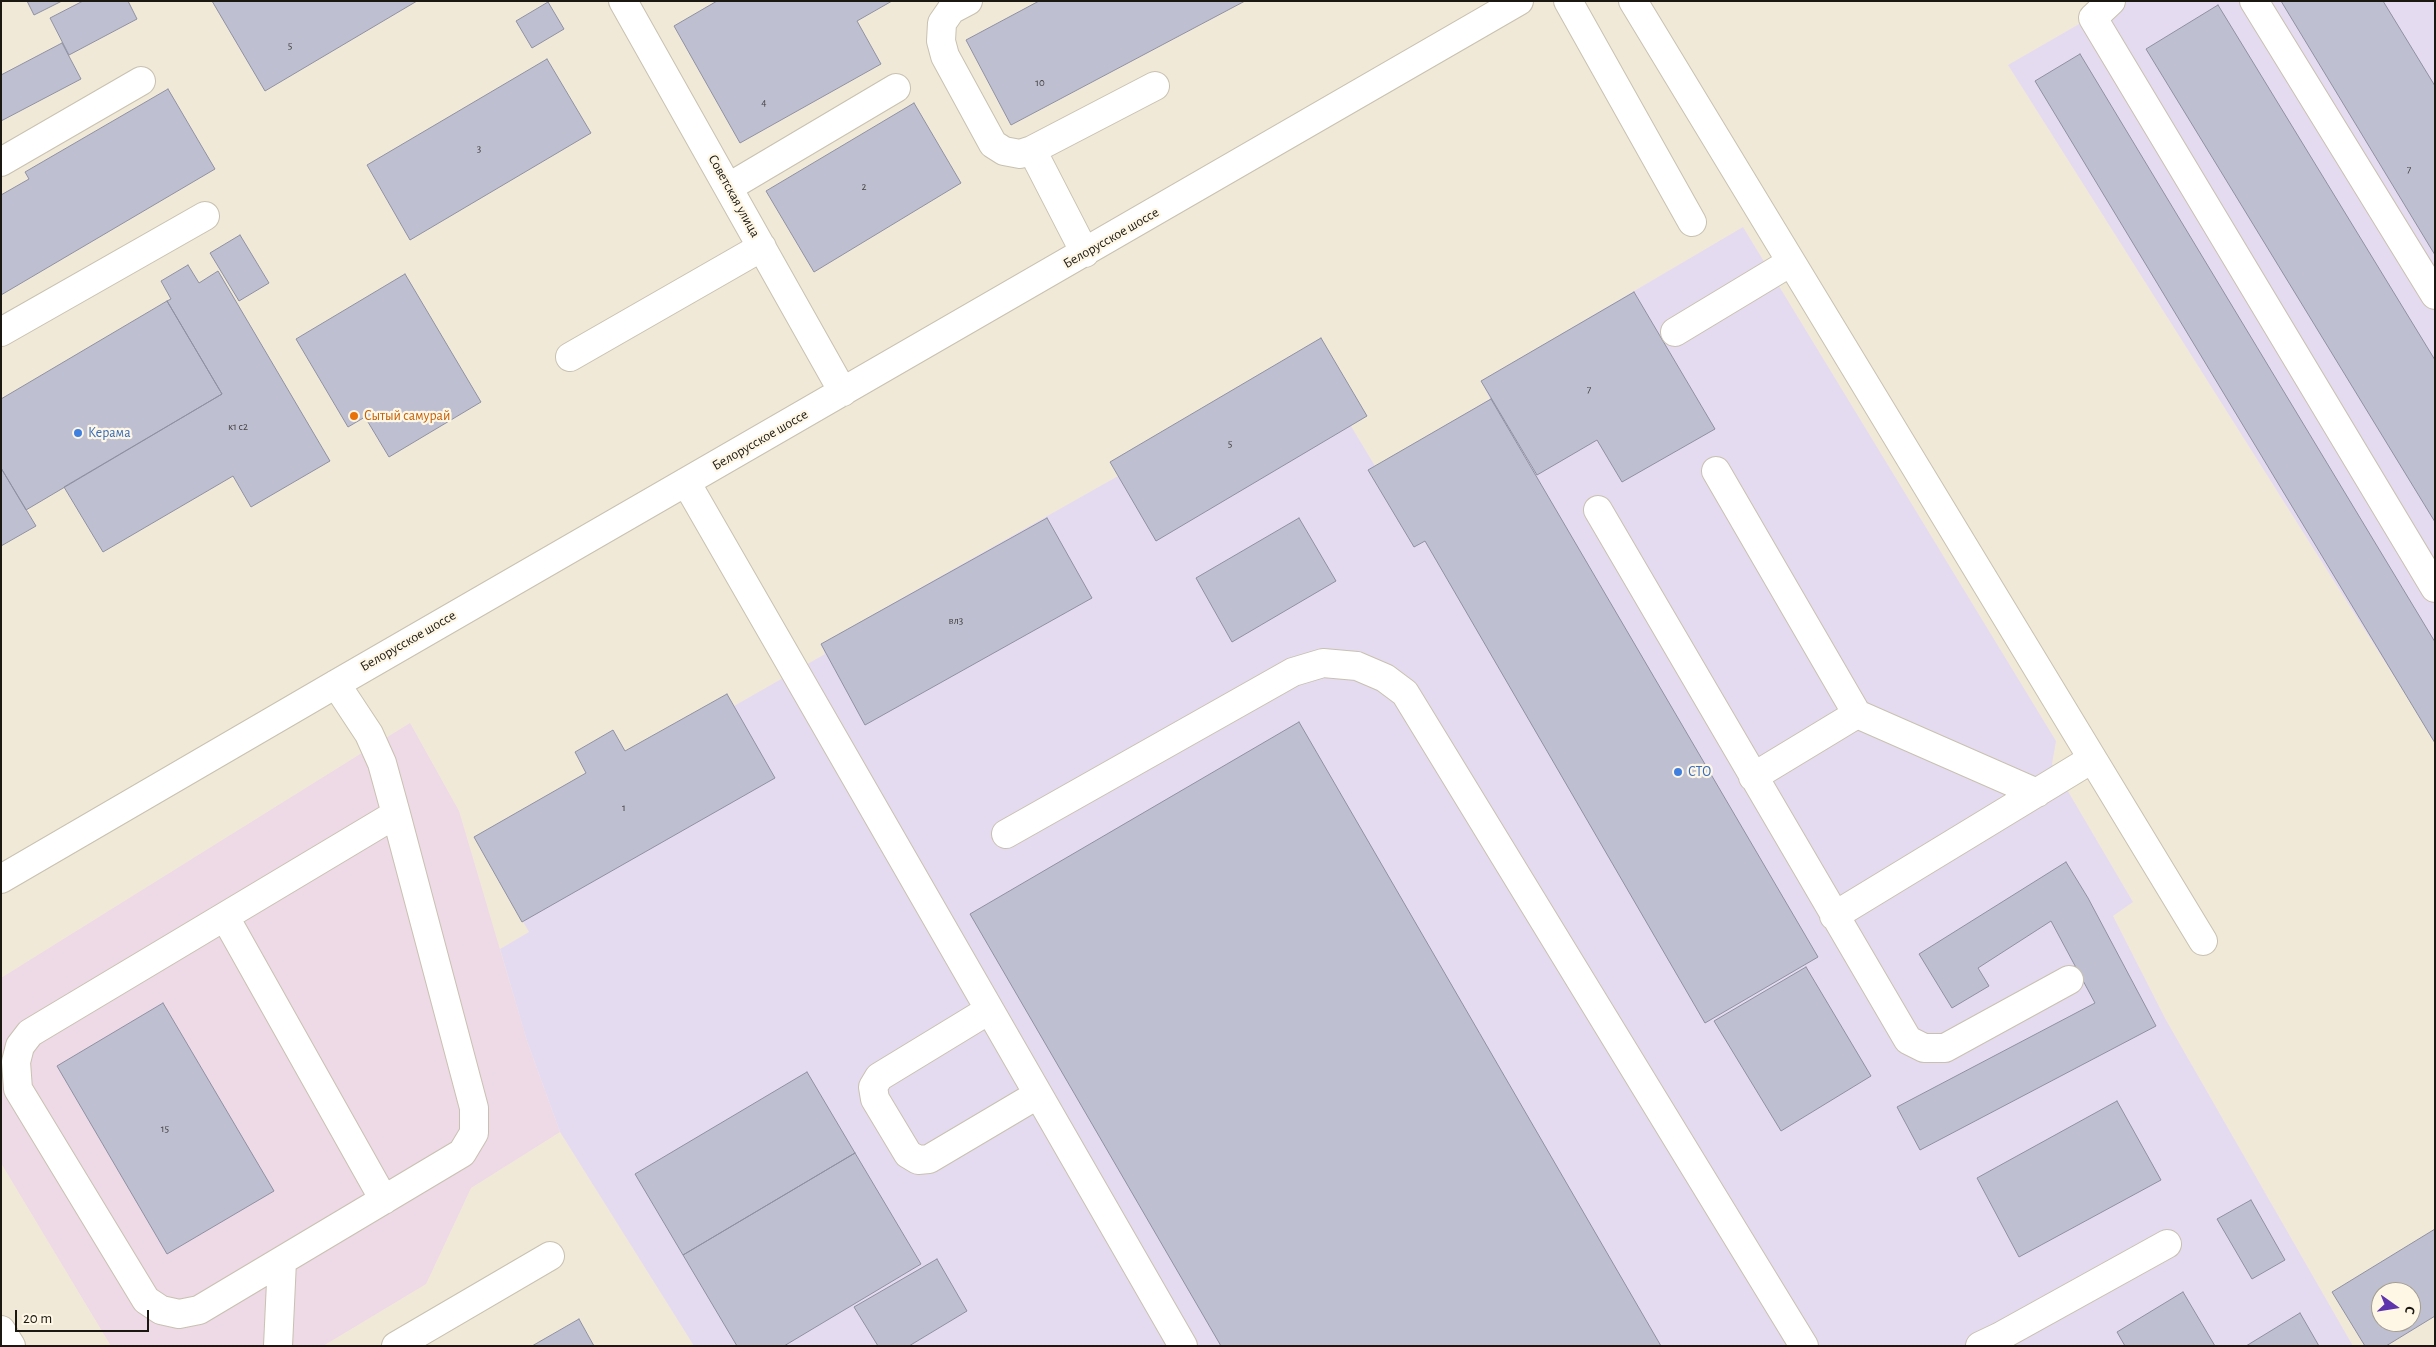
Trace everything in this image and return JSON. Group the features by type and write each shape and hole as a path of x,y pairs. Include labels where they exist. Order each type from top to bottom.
{"street":[{"name":"Советская улица","path":"624,1 843,392"},
{"path":"968,1 951,10 942,23 941,41 945,56 993,144 1004,150 1020,154 1032,150 1155,86"},
{"name":"Белорусское шоссе","path":"1,879 1519,1"},
{"path":"1568,1 1692,222"},
{"path":"1633,1 2203,941"},
{"path":"2110,1 2092,18 2435,588"},
{"path":"2254,1 2435,295"},
{"path":"1,162 140,81"},
{"path":"729,187 896,88"},
{"path":"1032,150 1085,253"},
{"path":"1,332 206,216"},
{"path":"570,357 762,247"},
{"path":"1675,332 1791,262"},
{"path":"1716,471 1857,714 2037,793"},
{"path":"686,482 1183,1346"},
{"path":"1598,510 1908,1040 1924,1048 1945,1048 2069,980"},
{"path":"1006,834 1292,672 1324,663 1357,666 1385,678 1405,693 1804,1346"},
{"path":"336,684 369,734 382,763 396,814 474,1108 474,1133 462,1152 199,1310 179,1314 160,1310 146,1300 18,1088 16,1062 20,1046 30,1033 396,814"},
{"path":"1753,777 1857,714"},
{"path":"1834,916 2092,759"},
{"path":"225,917 384,1200"},
{"path":"989,1010 880,1077 873,1087 875,1099 908,1154 918,1160 929,1159 1037,1095"},
{"path":"1980,1346 2167,1244"},
{"path":"396,1346 550,1256"},
{"path":"278,1346 282,1261"},
{"path":"1,1330 10,1346"}],"shaded area":[{"path":"2119,1 2435,1 2435,741 2008,65"},
{"path":"1743,227 2056,741 2052,764 2133,902 2113,916 2166,1020 2353,1346 694,1346 560,1132 527,1041 500,949 529,932 474,837 727,694 734,706 825,654 821,644 1118,476 1110,462 1321,338 1367,416 1351,426 1375,466 1490,399 1481,381"},
{"path":"410,723 459,811 527,1041 560,1132 471,1188 426,1284 323,1346 111,1346 1,1163 1,978"}],"building":[{"path":"27,1 62,1 34,15"},
{"path":"83,1 128,1 137,19 69,55 50,18"},
{"path":"212,1 417,1 265,91"},
{"path":"717,1 892,1 857,21 881,64 740,143 674,26"},
{"path":"1039,1 1245,1 1011,125 966,40"},
{"path":"2281,1 2383,1 2435,86 2435,255"},
{"path":"548,2 564,29 532,48 516,21"},
{"path":"2218,5 2435,360 2435,522 2146,49"},
{"path":"62,43 81,79 1,121 1,75"},
{"path":"2080,54 2435,642 2435,743 2035,81"},
{"path":"547,59 591,133 410,240 367,165"},
{"path":"168,89 215,169 1,295 1,195 29,179 25,172"},
{"path":"914,103 961,183 814,272 766,191"},
{"path":"240,235 269,283 239,301 210,253"},
{"path":"188,265 199,283 218,271 330,461 251,507 233,476 103,552 64,487 222,394 167,301 171,299 161,281"},
{"path":"405,274 481,402 389,457 365,417 348,427 296,339"},
{"path":"1634,292 1715,429 1622,482 1597,440 1537,475 1481,381"},
{"name":"Керама","path":"167,301 222,394 26,510 1,468 1,399"},
{"path":"1321,338 1367,416 1156,541 1110,462"},
{"path":"1491,399 1818,957 1705,1023 1425,541 1414,547 1368,470"},
{"path":"1,468 36,526 1,546"},
{"path":"1047,518 1092,598 865,725 821,644"},
{"path":"1299,518 1336,581 1232,642 1196,578"},
{"path":"727,694 775,778 522,922 474,837 586,773 575,752 613,730 625,751"},
{"path":"1299,722 1661,1346 1221,1346 970,914"},
{"path":"2066,862 2088,898 2156,1026 1920,1150 1897,1107 2095,1003 2051,921 1978,968 1989,986 1952,1008 1919,954"},
{"path":"1806,967 1871,1076 1781,1131 1714,1021"},
{"path":"163,1003 274,1191 167,1254 57,1066"},
{"path":"807,1072 855,1153 683,1255 635,1174"},
{"path":"2117,1101 2161,1180 2019,1257 1977,1178"},
{"path":"855,1153 921,1264 784,1346 737,1346 683,1255"},
{"path":"2251,1200 2285,1260 2252,1279 2217,1219"},
{"path":"2435,1229 2435,1316 2421,1325 2421,1282 2371,1282 2371,1332 2409,1332 2386,1346 2365,1346 2332,1292"},
{"path":"937,1259 967,1311 909,1346 878,1346 854,1307"},
{"path":"2183,1292 2215,1346 2125,1346 2117,1332"},
{"path":"2300,1313 2319,1346 2246,1346"},
{"path":"579,1319 594,1346 532,1346"}],"place":[{"name":"Сытый самурай","path":"354,416"},
{"name":"Керама","path":"78,433"},
{"name":"СТО","path":"1678,772"}]}
